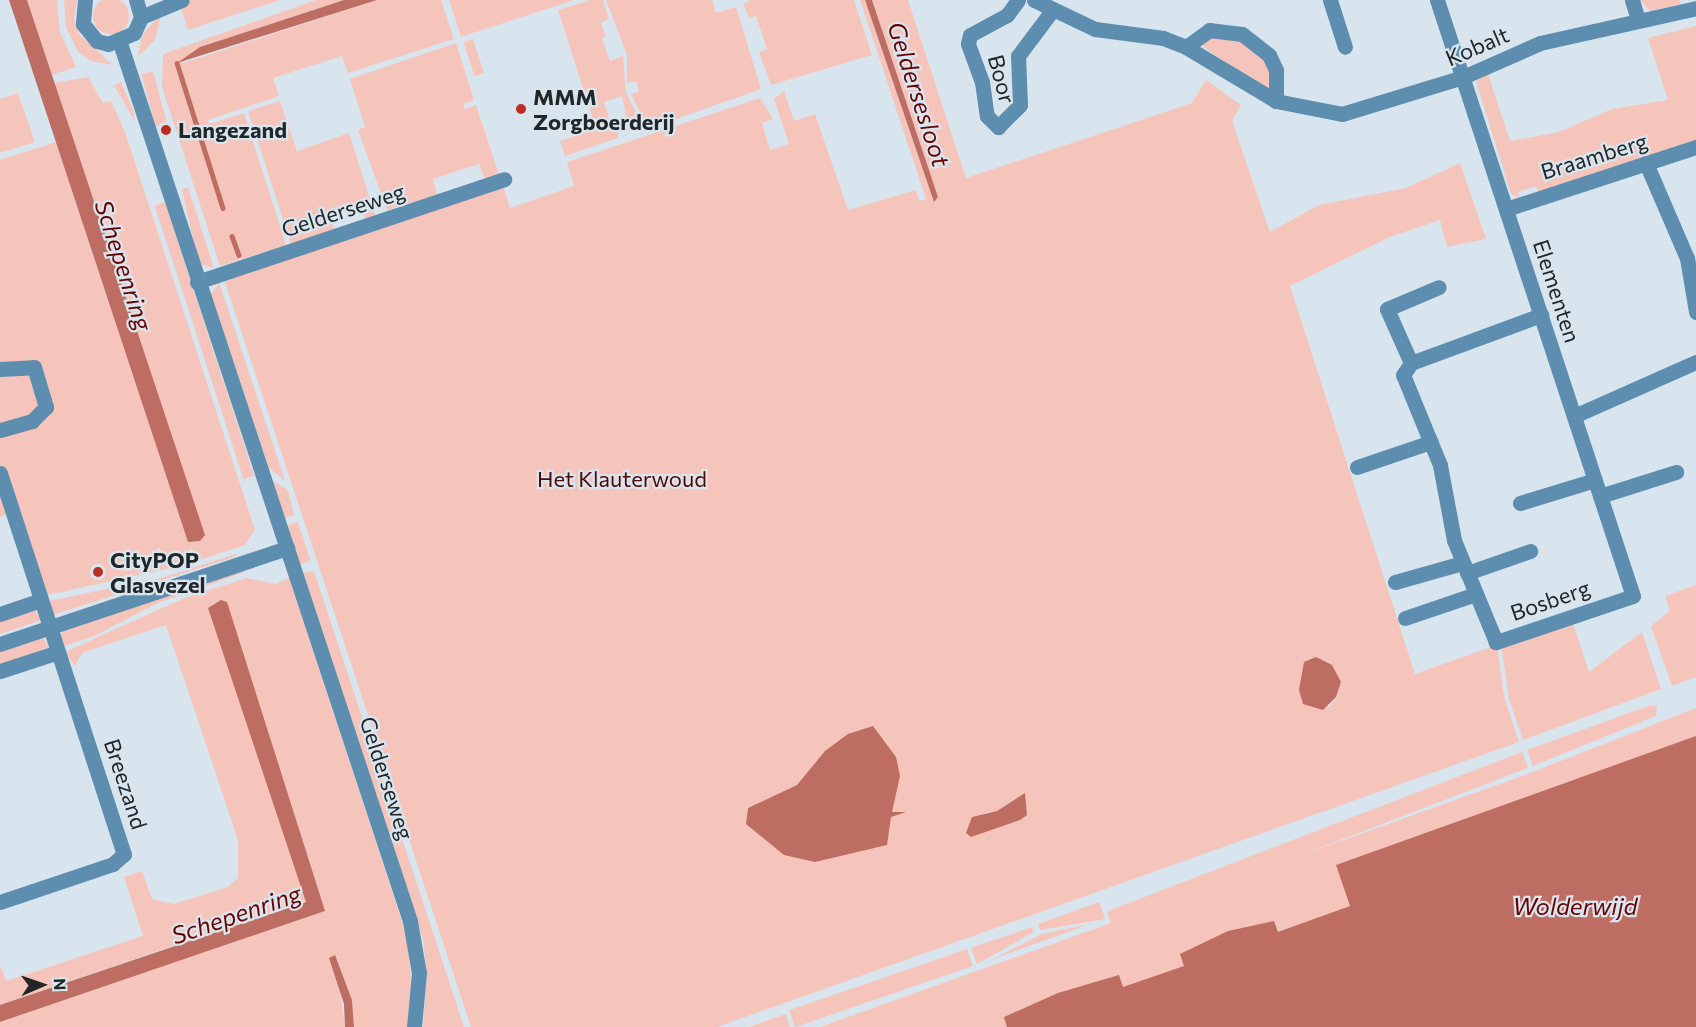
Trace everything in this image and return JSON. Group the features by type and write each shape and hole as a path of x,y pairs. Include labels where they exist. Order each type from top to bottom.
{"street":[{"path":"85,0 81,12 88,33 108,44 120,43 134,33 141,17 136,0"},
{"path":"141,17 182,0"},
{"name":"Boor","path":"1018,0 1007,15 970,35 968,44 982,82 987,116 998,127 1020,105 1018,56 1051,12"},
{"name":"Kobalt","path":"1034,0 1051,12 1095,29 1163,38 1186,46 1276,101 1342,114 1463,77 1540,43 1696,8"},
{"path":"1330,0 1346,47"},
{"name":"Elementen","path":"1437,0 1633,596"},
{"path":"1632,0 1638,20"},
{"path":"1690,0 1696,8"},
{"path":"1186,46 1209,30 1242,34 1269,56 1276,70 1276,101"},
{"name":"Gelderseweg","path":"120,43 197,282 410,921 419,973 414,1027"},
{"name":"Braamberg","path":"1506,209 1696,147"},
{"path":"1646,163 1687,258 1696,312"},
{"name":"Gelderseweg","path":"197,282 504,179"},
{"path":"1439,287 1387,309 1411,363 1541,315"},
{"path":"1574,416 1696,362"},
{"name":"Bosberg","path":"1411,363 1403,375 1405,388 1431,442 1465,568 1496,642 1633,596"},
{"path":"0,369 34,367 46,407 32,421 0,430"},
{"path":"1357,467 1431,442"},
{"path":"1600,496 1676,472"},
{"name":"Breezand","path":"0,473 124,854 113,864 0,902"},
{"path":"1520,503 1595,480"},
{"path":"0,644 287,548"},
{"path":"1395,582 1465,568 1530,551"},
{"path":"1405,618 1476,594"},
{"path":"0,614 41,600"},
{"path":"0,671 58,652"}],"green space":[{"path":"111,-2 124,3 129,16 124,29 111,34 98,29 93,16 98,3"},
{"path":"27,0 57,0 60,32 76,67 52,75"},
{"path":"64,0 77,0 74,19 79,34 113,65 91,61 78,52 66,27"},
{"path":"191,0 280,0 188,30 180,5"},
{"path":"316,0 344,0 200,47 180,64 377,0 441,0 454,39 348,73 342,56 273,78 279,96 208,120 209,124 244,113 286,245 220,266 162,87 163,54"},
{"path":"449,0 574,0 461,37"},
{"path":"590,0 603,0 609,19 601,23 606,36 602,38 610,61 623,56 626,93 645,129 629,131 622,96 604,102 611,124 618,122 618,138 565,156 560,141 596,129 558,10"},
{"path":"606,0 712,0 716,13 736,7 761,89 648,129 631,94 639,91 636,81 627,83 627,55"},
{"path":"751,0 854,0 872,55 771,85 759,52 767,49 756,16 749,18 743,4"},
{"name":"Het Klauterwoud","path":"860,0 865,0 934,202 938,197 872,0 908,0 966,178 1192,103 1206,80 1241,105 1232,121 1270,232 1319,205 1406,188 1460,163 1486,239 1447,247 1440,220 1390,237 1290,286 1415,674 1497,645 1504,696 1519,742 717,1027 471,1027 224,279 503,186 510,208 574,186 567,162 760,98 773,119 762,123 770,150 789,144 774,99 784,91 794,121 815,114 848,210 916,190 919,201 926,199","holes":["1326,661 1340,679 1336,698 1329,707 1303,704 1300,690","1025,794 1027,815 978,814 997,811"]},
{"path":"1640,0 1679,0 1681,4 1650,11"},
{"path":"161,14 155,40 138,57 142,35"},
{"path":"1696,26 1696,142 1539,193 1536,186 1518,192 1520,198 1511,194 1476,81 1488,74 1510,141 1559,132 1612,109 1668,100 1648,38"},
{"path":"1212,36 1243,41 1265,61 1273,75 1268,91 1202,46"},
{"path":"473,39 484,73 475,76 463,42"},
{"path":"456,43 474,100 463,104 465,109 476,105 499,175 485,180 479,164 433,179 437,195 387,210 358,130 365,127 350,79"},
{"path":"153,71 167,123 155,126 141,74"},
{"path":"88,77 103,103 111,101 125,132 255,530 245,545 184,565 47,595 16,511 0,517 0,160 56,142 188,542 205,535 54,83"},
{"path":"121,82 133,110 135,122 114,85"},
{"path":"18,93 35,142 0,153 0,99"},
{"path":"280,101 297,151 349,133 375,215 365,219 360,207 331,216 334,230 291,244 248,111"},
{"path":"188,187 214,268 201,264 194,243 182,189"},
{"path":"165,202 254,476 244,479 155,205"},
{"path":"219,282 285,481 269,468 211,295"},
{"path":"272,481 288,490 294,515 285,518"},
{"path":"298,522 311,561 299,565 287,526"},
{"path":"239,553 234,557 53,615 49,601 161,578"},
{"path":"314,571 464,1027 423,1027 427,974 423,939 303,573"},
{"path":"238,572 245,572 158,603 92,637 64,646 60,636 64,630"},
{"path":"246,578 276,584 289,578 407,937 411,980 407,1027 354,1027 352,1000 335,955 345,1027 0,1027 0,1022 325,911 307,900 0,1005 0,965 6,981 143,936 124,877 142,871 152,899 174,904 228,887 238,878 238,840 166,625 82,653 75,666 65,652 182,599"},
{"path":"1696,585 1696,677 1672,686 1651,626 1670,611 1665,596"},
{"path":"34,609 42,620 0,634 0,619"},
{"path":"1571,618 1589,672 1642,632 1661,689 1523,740 1509,699 1501,644"},
{"path":"42,636 49,647 0,666 0,650"},
{"path":"1651,705 1657,707 1656,716 1533,766 1527,750"},
{"name":"Wolderwijd","path":"1696,708 1696,1027 820,1027 1525,775"},
{"path":"1522,752 1528,768 1113,927 1107,911"},
{"path":"1099,902 1105,919 1040,930 1038,924"},
{"path":"1090,924 1029,946 991,960 1042,934"},
{"path":"1032,927 1034,932 977,964 971,948"},
{"path":"967,949 973,966 796,1027 789,1010"},
{"path":"786,1014 790,1027 749,1027"}],"water":[{"path":"9,0 27,0 205,535 200,541 188,542"},
{"path":"344,0 377,0 177,63 200,47"},
{"path":"865,0 872,0 938,197 934,202"},
{"path":"221,600 227,602 325,911 0,1022 0,1005 306,902 208,608"},
{"path":"1316,657 1332,665 1341,682 1336,697 1323,710 1303,704 1299,690 1304,662"},
{"path":"873,726 896,757 900,776 892,812 906,812 891,817 887,845 815,862 784,855 746,824 748,808 797,785 825,751 848,734"},
{"name":"Wolderwijd","path":"1696,736 1696,1027 1007,1027 1004,1017 1058,993 1119,975 1123,987 1184,966 1180,954 1228,931 1274,921 1278,932 1350,906 1336,865"},
{"path":"1025,793 1027,815 1020,820 971,837 966,833 972,817 997,811"},
{"path":"335,955 352,1000 354,1027 345,1027 344,1004 329,958"}],"waterway":[{"path":"177,63 223,208"},
{"path":"232,236 239,255"}],"place":[{"name":"MMM Zorgboerderij","path":"521,109"},
{"name":"Langezand","path":"166,130"},
{"name":"CityPOP Glasvezel","path":"98,572"}],"water label":[{"name":"Geldersesloot","path":"919,94"},
{"name":"Schepenring","path":"124,265"},
{"name":"Schepenring","path":"236,914"}]}
